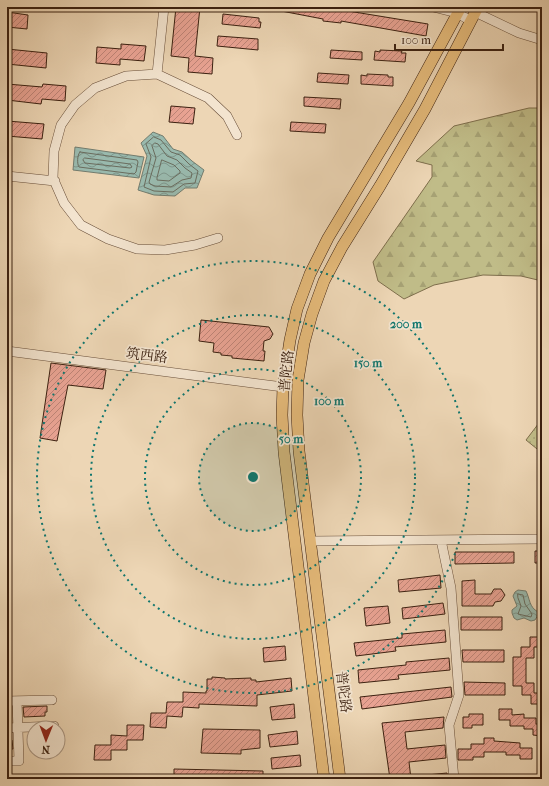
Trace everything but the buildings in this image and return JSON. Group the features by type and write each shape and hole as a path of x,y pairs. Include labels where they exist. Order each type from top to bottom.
{"main road":[{"name":"普陀路","path":"324,779 284,452 282,415 283,387 290,340 295,317 310,274 328,238 409,103 459,10"},
{"name":"普陀路","path":"340,779 301,466 297,415 298,380 303,351 312,314 324,281 425,109 475,13"}],"street":[{"path":"157,74 164,7"},
{"path":"433,7 475,13 542,40"},
{"path":"218,238 194,245 165,250 137,249 108,239 81,225 64,203 53,178 54,151 61,125 75,106 95,88 126,76 157,74 208,98 227,116 237,135"},
{"path":"7,176 55,181"},
{"name":"筑西路","path":"7,351 283,387"},
{"path":"310,541 542,539"},
{"path":"441,540 451,588 459,695 449,725 454,779"},
{"path":"7,701 52,700"},
{"path":"7,761 19,761 17,701"},
{"path":"7,728 26,727"}],"green space":[{"path":"529,108 542,108 542,281 521,276 483,275 434,285 404,299 378,281 373,262 432,177 432,165 416,161 454,126"},
{"path":"542,419 542,453 526,440"}],"water":[{"path":"153,132 163,136 173,149 182,152 204,170 197,188 185,188 175,196 154,195 138,190 147,156 141,143"},
{"path":"75,147 144,157 139,178 73,170"},
{"path":"518,590 526,591 531,605 538,612 535,620 531,621 524,618 517,620 514,618 512,610 517,606 513,596"}]}
